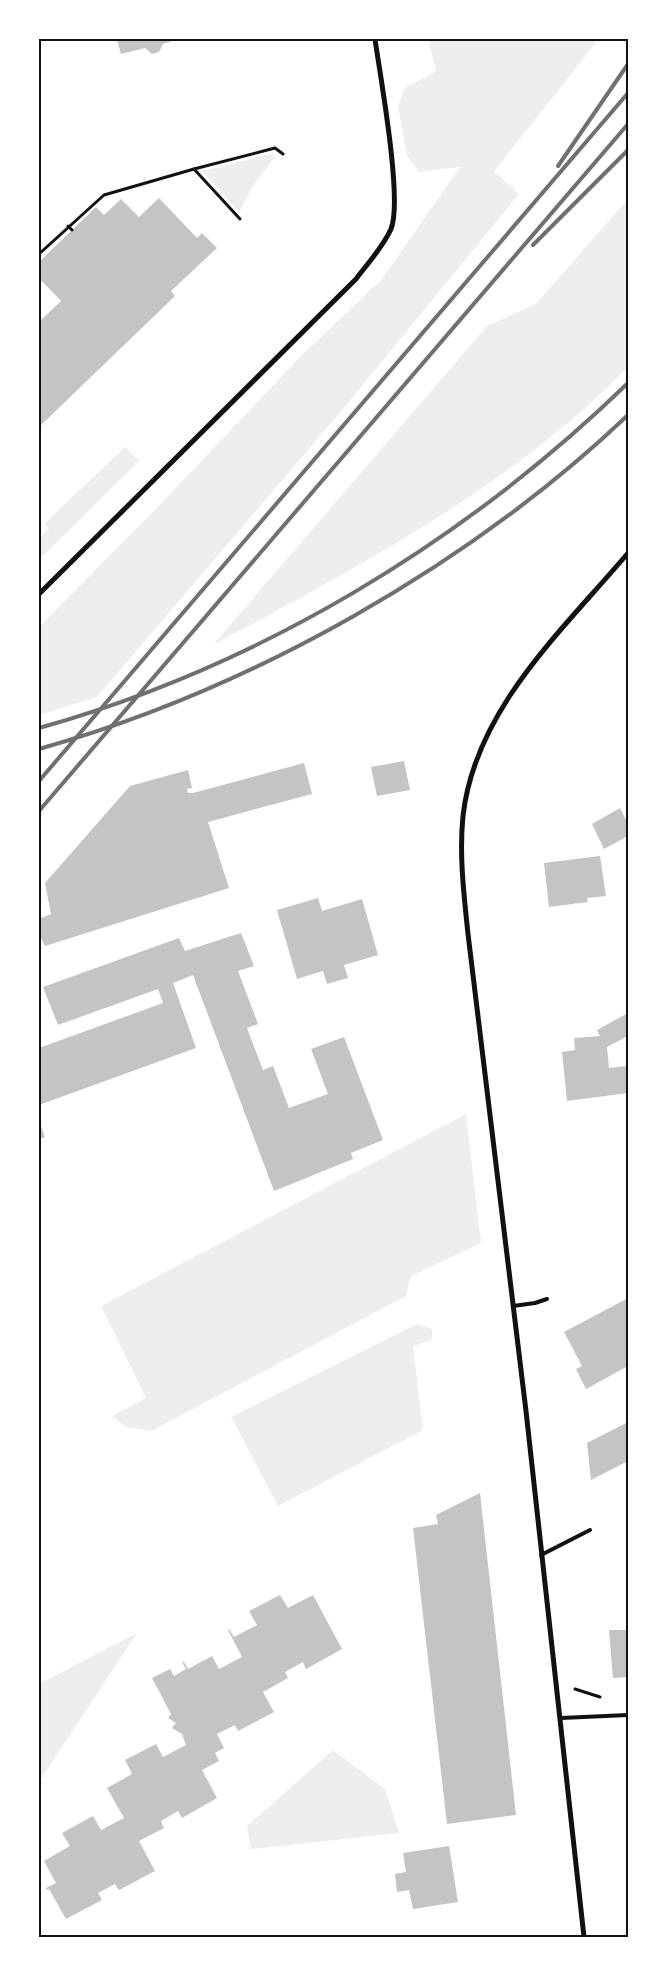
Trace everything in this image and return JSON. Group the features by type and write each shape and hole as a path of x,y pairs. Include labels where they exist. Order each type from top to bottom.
{"street":[{"path":"39,594 356,279 377,252 391,228 395,198 376,39"},
{"path":"584,1937 561,1718 468,934 461,855 463,816 471,774 487,733 532,665 628,553"}],"lane":[{"path":"513,1306 548,1299"},
{"path":"541,1555 590,1530"},
{"path":"561,1718 628,1715"}],"path":[{"path":"39,254 104,195 275,148 283,154"},
{"path":"194,169 240,219"},
{"path":"68,226 72,230"},
{"path":"575,1688 602,1697"}],"shaded area":[{"path":"428,39 599,39 494,171 519,194 348,403 97,697 39,715 39,627 155,510 301,356 382,279 460,167 419,172 407,156 398,106 405,88 436,71"},
{"path":"273,153 274,158 253,186 239,212 202,171"},
{"path":"628,199 628,367 583,410 484,487 431,522 323,586 213,645 487,326 536,304"},
{"path":"125,447 139,461 39,560 39,538 49,529 45,523"},
{"path":"466,1114 481,1243 411,1276 406,1296 151,1431 126,1427 112,1416 146,1398 101,1306"},
{"path":"417,1324 432,1329 432,1340 413,1346 423,1430 278,1506 231,1417"},
{"path":"137,1633 39,1782 39,1684"},
{"path":"333,1750 385,1789 399,1833 251,1849 247,1826"}],"building":[{"path":"117,39 178,39 163,44 159,52 152,54 145,48 121,54"},
{"path":"159,198 197,238 202,233 217,248 171,291 175,296 39,427 39,322 61,301 39,278 39,262 96,207 104,215 121,199 139,217"},
{"path":"404,761 410,790 377,796 371,767"},
{"path":"304,763 312,794 208,822 229,888 45,946 39,934 39,919 51,914 45,883 130,786 188,770 192,788 187,789 188,793 193,793"},
{"path":"620,808 628,824 628,836 604,849 592,824"},
{"path":"600,856 606,896 587,898 588,902 549,907 544,863"},
{"path":"318,898 322,911 362,899 378,955 344,965 348,978 327,984 323,971 297,979 277,910"},
{"path":"241,933 254,966 238,971 258,1024 247,1028 263,1070 273,1066 289,1108 328,1094 311,1049 344,1037 383,1140 351,1153 353,1159 274,1191 193,975 173,983 196,1048 39,1105 39,1048 163,1003 158,989 58,1025 43,987 179,938 185,951"},
{"path":"628,1013 628,1036 607,1047 609,1068 627,1066 628,1093 567,1101 562,1052 575,1050 574,1038 600,1036 597,1030"},
{"path":"39,1121 45,1137 39,1139"},
{"path":"628,1298 628,1366 586,1389 576,1369 582,1366 564,1332"},
{"path":"628,1422 628,1461 591,1480 587,1443"},
{"path":"480,1493 516,1815 447,1824 413,1528 438,1524 436,1515"},
{"path":"280,1595 288,1608 313,1595 342,1649 306,1669 303,1662 285,1672 288,1678 263,1692 274,1712 238,1731 235,1725 217,1734 224,1748 215,1753 219,1761 202,1770 217,1798 182,1818 178,1811 161,1821 164,1828 139,1841 155,1871 119,1890 115,1884 98,1893 102,1900 66,1919 49,1889 47,1890 46,1888 56,1883 44,1861 70,1846 62,1833 93,1816 101,1830 124,1818 107,1788 132,1774 125,1760 156,1744 163,1757 186,1745 182,1734 172,1728 176,1723 168,1718 171,1714 152,1678 170,1669 174,1676 186,1669 182,1662 184,1662 188,1669 212,1656 219,1669 242,1657 228,1630 234,1637 257,1625 249,1611"},
{"path":"609,1630 628,1630 628,1677 613,1678"},
{"path":"449,1846 458,1902 413,1909 409,1890 397,1892 395,1874 406,1872 403,1853"}],"railway":[{"path":"558,166 628,64"},
{"path":"39,781 628,93"},
{"path":"39,811 628,124"},
{"path":"533,245 628,150"},
{"path":"39,728 121,702 201,670 279,634 355,592 428,546 498,495 565,441 628,383"},
{"path":"39,749 118,724 198,693 276,657 353,616 427,571 499,523 566,470 628,415"}]}
